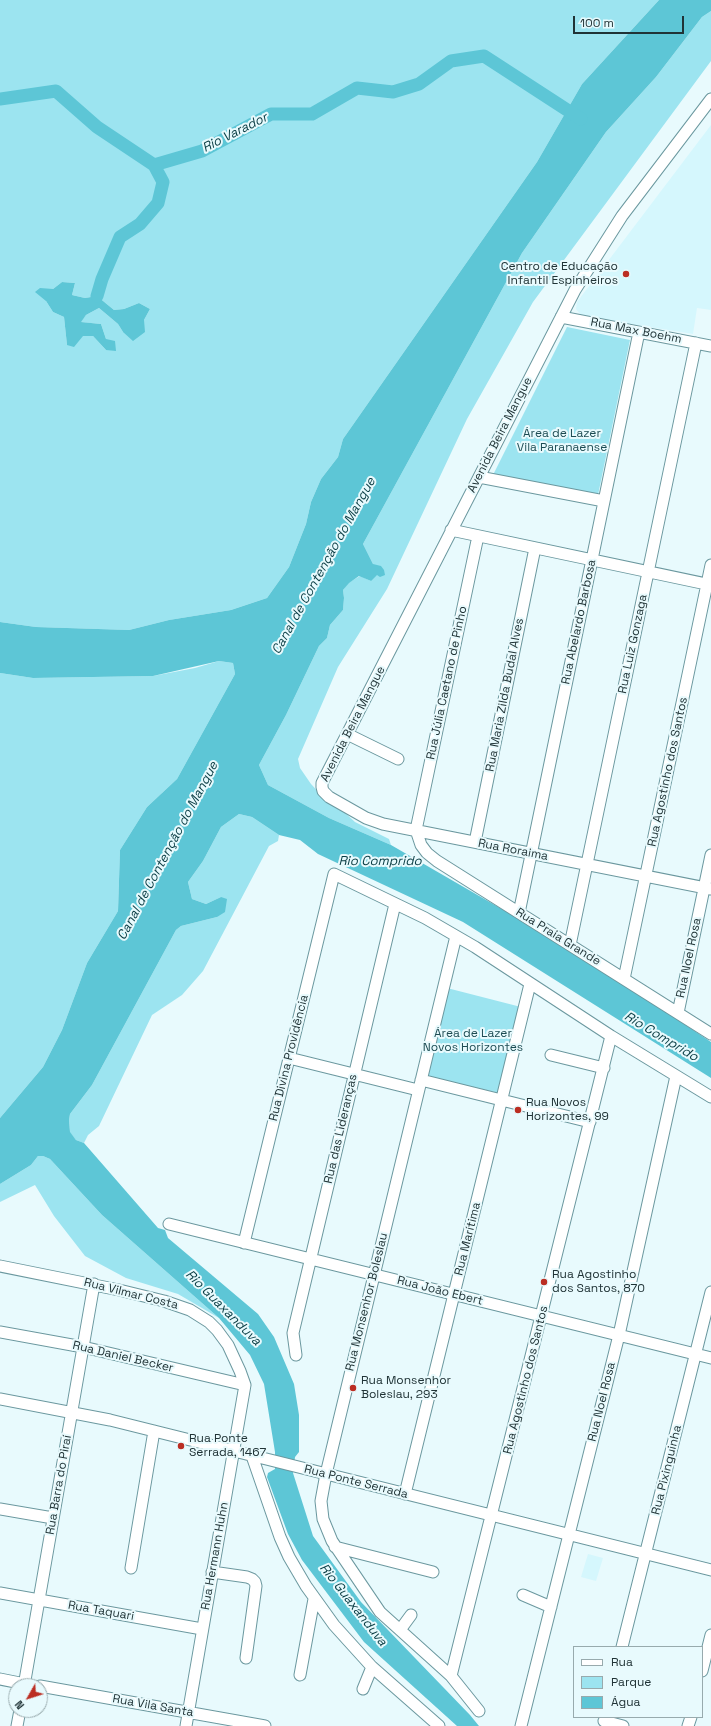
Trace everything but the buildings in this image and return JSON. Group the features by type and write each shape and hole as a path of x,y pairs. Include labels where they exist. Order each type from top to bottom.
{"street":[{"name":"Avenida Beira Mangue","path":"323,791 322,783 561,316 585,273 611,233 711,99"},
{"name":"Rua Max Boehm","path":"561,316 711,346"},
{"name":"Rua Abelardo Barbosa","path":"519,913 638,332"},
{"name":"Rua Luiz Gonzaga","path":"570,945 696,343"},
{"path":"479,477 604,502"},
{"path":"451,530 709,585"},
{"name":"Rua Júlia Caetano de Pinho","path":"416,830 478,536"},
{"name":"Rua Maria Zilda Budal Alves","path":"475,842 534,548"},
{"name":"Rua Agostinho dos Santos","path":"624,979 709,585 711,565"},
{"path":"347,734 398,759"},
{"name":"Rua Roraima","path":"323,791 329,797 366,818 383,824 708,888"},
{"name":"Rua Praia Grande","path":"416,830 421,845 431,857 711,1034"},
{"name":"Rua Noel Rosa","path":"678,1013 708,888 711,855"},
{"name":"Rua Divina Providência","path":"244,1242 334,874 395,904"},
{"path":"395,904 436,924 495,959 530,984 711,1097"},
{"name":"Rua das Lideranças","path":"296,1355 293,1333 395,904"},
{"name":"Rua Monsenhor Boleslau","path":"456,936 321,1497 326,1528 335,1547 380,1612 451,1676 478,1711"},
{"name":"Rua Marítima","path":"405,1494 530,984"},
{"name":"Rua Agostinho dos Santos","path":"451,1676 612,1036"},
{"path":"551,1055 604,1068"},
{"path":"289,1058 354,1074 502,1100 590,1122"},
{"name":"Rua Noel Rosa","path":"521,1726 619,1335 676,1076"},
{"name":"Rua João Ebert","path":"169,1224 711,1358"},
{"name":"Rua Vilmar Costa","path":"0,1266 94,1284 177,1305 201,1316 217,1330 228,1345 235,1358 244,1385"},
{"name":"Rua Barra do Piraí","path":"25,1678 94,1284"},
{"name":"Rua Pixinguinha","path":"622,1646 711,1292"},
{"name":"Rua Daniel Becker","path":"0,1332 83,1347 244,1385"},
{"name":"Rua Hermann Huhn","path":"186,1726 244,1385"},
{"name":"Rua Ponte Serrada","path":"0,1399 72,1412 154,1431 711,1570"},
{"path":"132,1568 154,1431"},
{"path":"252,1456 283,1544 297,1572 314,1599 334,1625 372,1666 439,1726"},
{"path":"0,1509 53,1518"},
{"path":"335,1547 433,1572"},
{"path":"212,1572 247,1577 255,1582 256,1586 246,1658"},
{"name":"Rua Taquari","path":"0,1593 202,1628"},
{"path":"522,1595 551,1607"},
{"path":"300,1675 314,1599"},
{"path":"400,1630 411,1615"},
{"path":"703,1667 711,1635"},
{"path":"363,1690 372,1666"},
{"name":"Rua Vila Santa","path":"48,1688 265,1726"},
{"path":"604,1721 623,1726"}],"shaded area":[{"path":"711,125 711,310 697,308 693,334 581,315 576,309 577,302"},
{"path":"588,1554 603,1558 596,1581 581,1577"}],"green space":[{"path":"0,0 659,0 582,84 537,162 343,439 338,457 321,479 311,502 306,524 289,567 267,598 231,610 169,620 129,630 36,627 0,622","holes":["62,282 75,283 72,295 85,298 97,296 114,310 124,309 139,303 150,309 144,320 123,332 118,324 99,308 86,315 80,322 101,324 106,339 106,350 93,336 83,335 67,345 64,317 53,312 46,301 53,289"]},
{"path":"711,11 711,61 533,302 467,419 387,589 338,667 298,759 300,768 311,784 326,800 343,811 355,822 389,839 391,845 329,818 268,785 259,765 286,715 319,646 327,638 330,625 343,610 343,590 348,583 360,576 371,581 373,564 363,544 522,253 606,132 656,77 702,17"},
{"name":"Área de Lazer Vila Paranaense","path":"567,327 630,340 598,495 493,475"},
{"path":"219,661 233,663 235,674 177,779 147,807 120,850 118,911 87,963 62,1030 43,1067 0,1118 0,673 33,678 153,676 195,668"},
{"path":"239,814 252,817 279,835 278,841 269,846 203,971 182,995 152,1015 99,1126 88,1135 84,1143 76,1140 70,1133 70,1114 92,1085 176,930 181,926 217,917 221,897 206,904 192,899 188,882 203,861 221,827"},
{"name":"Área de Lazer Novos Horizontes","path":"447,988 521,1007 499,1093 426,1076"},
{"path":"38,1156 43,1156 50,1159 102,1215 219,1318 178,1294 126,1278 85,1256 54,1216 35,1185 0,1202 0,1184 31,1165"}],"water":[{"path":"659,0 711,0 711,11 702,17 656,77 606,132 522,253 363,544 373,564 381,566 385,575 380,577 377,575 371,581 359,576 349,583 343,590 343,610 330,625 327,638 319,646 286,715 259,765 268,785 329,818 391,845 519,919 650,1001 711,1042 711,1078 463,922 318,854 300,840 279,835 252,817 239,814 221,827 203,861 188,882 192,899 206,904 221,897 227,899 225,912 217,917 181,926 176,930 92,1085 70,1114 69,1120 70,1132 76,1140 84,1143 158,1228 165,1230 168,1238 258,1314 274,1337 294,1384 299,1415 299,1452 295,1457 293,1473 313,1536 361,1602 479,1726 457,1726 364,1642 302,1560 288,1534 267,1477 268,1473 275,1469 275,1452 264,1384 250,1355 219,1318 102,1215 50,1159 43,1156 38,1156 31,1165 0,1184 0,1118 43,1067 62,1030 87,963 118,911 120,850 147,807 177,779 235,674 233,663 219,661 153,676 33,678 0,673 0,622 36,627 129,630 169,620 231,610 267,598 289,567 306,524 311,502 321,479 338,457 343,439 537,162 582,84"},
{"path":"62,282 75,283 72,295 85,298 97,296 114,310 124,309 139,303 150,309 144,320 145,332 133,341 123,332 118,324 99,308 86,315 81,322 101,324 106,339 115,341 116,351 106,350 93,336 83,336 74,347 67,345 64,317 53,312 46,301 35,292 40,288 53,289"}],"waterway":[{"name":"Rio Varador","path":"0,99 56,91 97,127 154,165 202,151 271,114 312,114 357,88 393,92 419,84 451,61 484,56 581,119"},
{"path":"97,296 102,279 120,237 140,224 158,203 163,182 154,165"}],"place":[{"name":"Centro de Educação Infantil Espinheiros","path":"626,274"},
{"name":"Rua Novos Horizontes, 99","path":"518,1110"},
{"name":"Rua Agostinho dos Santos, 870","path":"544,1282"},
{"name":"Rua Monsenhor Boleslau, 293","path":"353,1388"},
{"name":"Rua Ponte Serrada, 1467","path":"181,1446"}],"water label":[{"name":"Canal de Contenção do Mangue","path":"324,566"},
{"name":"Canal de Contenção do Mangue","path":"168,851"},
{"name":"Rio Comprido","path":"380,861"},
{"name":"Rio Comprido","path":"661,1037"},
{"name":"Rio Guaxanduva","path":"223,1308"},
{"name":"Rio Guaxanduva","path":"353,1605"}]}
